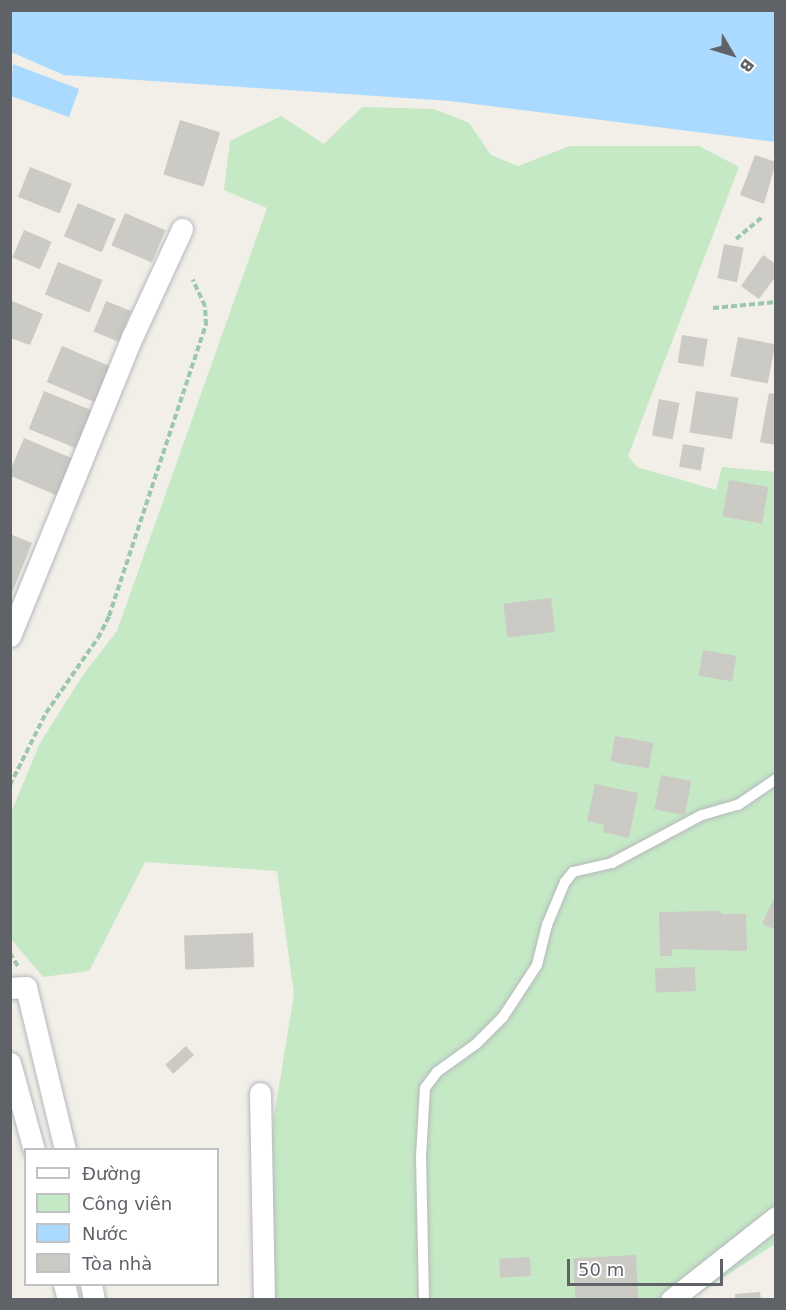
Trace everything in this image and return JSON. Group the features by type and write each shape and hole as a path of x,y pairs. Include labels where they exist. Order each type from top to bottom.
{"street":[{"path":"10,636 133,335 182,229"},
{"path":"10,988 26,987 64,1148"},
{"path":"10,1063 34,1148"},
{"path":"260,1093 264,1299"},
{"path":"671,1299 776,1217"}],"lane":[{"path":"424,1299 421,1157 425,1088 437,1072 476,1044 503,1017 537,965 547,925 565,882 573,872 612,863 702,815 738,805 776,779"}],"path":[{"path":"736,239 762,217"},
{"path":"10,785 46,713 98,638 109,616 206,325 205,306 193,280"},
{"path":"713,308 776,302"}],"green space":[{"path":"362,107 434,109 469,123 491,155 518,166 570,146 699,146 739,167 628,456 637,467 716,490 722,467 775,472 775,1244 690,1299 274,1299 272,1129 294,994 277,871 145,862 89,971 43,977 11,939 10,815 40,743 83,675 117,631 267,208 224,190 230,141 281,116 324,144"}],"water":[{"path":"11,10 775,11 775,142 450,101 64,75 11,52"},
{"path":"13,64 79,89 69,117 11,96"}],"building":[{"path":"180,120 220,132 203,187 163,175"},
{"path":"755,155 776,162 764,204 740,195"},
{"path":"30,167 72,184 60,214 18,197"},
{"path":"78,203 116,219 102,252 64,236"},
{"path":"125,213 166,230 152,262 111,245"},
{"path":"24,230 52,242 40,269 12,258"},
{"path":"724,244 744,248 737,282 717,278"},
{"path":"763,255 776,264 776,276 759,299 741,286"},
{"path":"58,262 103,280 89,312 45,294"},
{"path":"10,300 43,314 30,345 10,338"},
{"path":"106,301 131,311 119,342 94,332"},
{"path":"682,335 708,339 703,367 678,363"},
{"path":"738,337 775,344 768,384 730,376"},
{"path":"62,346 112,367 96,403 47,382"},
{"path":"44,391 94,411 79,449 29,429"},
{"path":"696,391 738,398 732,439 689,432"},
{"path":"769,393 776,394 776,445 760,442"},
{"path":"659,399 680,403 673,439 652,435"},
{"path":"24,438 74,459 58,496 10,476"},
{"path":"683,444 705,448 701,470 679,467"},
{"path":"729,480 768,487 762,523 723,516"},
{"path":"10,534 32,543 11,595 10,595"},
{"path":"551,598 555,632 508,638 503,604"},
{"path":"703,650 736,656 732,682 698,676"},
{"path":"615,736 653,743 649,768 610,762"},
{"path":"661,775 691,781 685,815 654,809"},
{"path":"595,784 638,793 629,838 603,832 604,825 587,821"},
{"path":"776,894 776,930 762,924"},
{"path":"721,911 721,914 746,914 747,951 672,949 672,956 660,956 659,912"},
{"path":"253,933 254,967 185,969 184,935"},
{"path":"695,967 696,991 656,992 655,968"},
{"path":"186,1046 194,1055 173,1074 165,1065"},
{"path":"636,1255 638,1300 575,1300 573,1258"},
{"path":"530,1257 531,1276 500,1278 499,1259"},
{"path":"760,1292 761,1300 735,1300 735,1294"}]}
